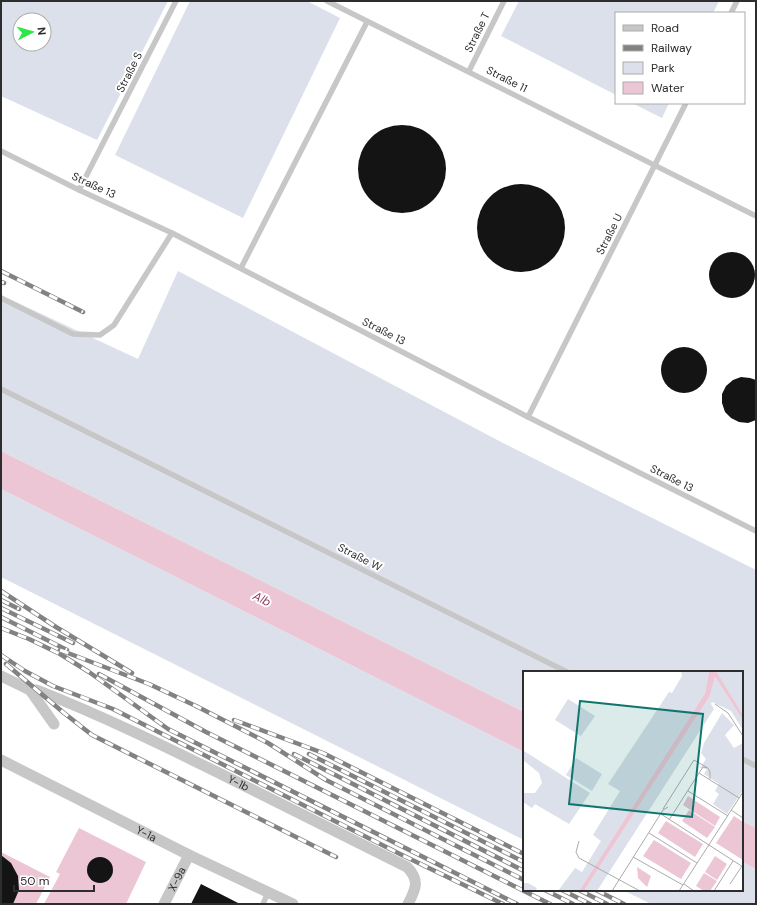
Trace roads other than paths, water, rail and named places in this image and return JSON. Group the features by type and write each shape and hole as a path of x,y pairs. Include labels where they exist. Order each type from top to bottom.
{"street":[{"name":"Y-1b","path":"1,676 30,690 37,690 131,729 298,811 407,867 413,874 416,881 414,892 408,904"},
{"name":"Y-1b","path":"30,690 54,724"},
{"name":"Y-1a","path":"1,760 189,855 293,904"},
{"name":"X-9a","path":"164,904 189,855"}],"lane":[{"name":"Straße S","path":"79,190 176,1"},
{"name":"Straße 11","path":"326,1 469,71 654,166 756,216"},
{"name":"Straße T","path":"469,71 504,1"},
{"path":"732,12 737,1"},
{"path":"241,268 367,22"},
{"name":"Straße U","path":"528,417 685,104"},
{"name":"Straße 13","path":"1,151 79,190 172,233 528,417 756,531"},
{"path":"1,298 73,334 100,335 114,325 172,233"},
{"name":"Straße W","path":"1,389 565,671"},
{"path":"743,760 756,766"},
{"path":"263,904 268,892"}],"water":[{"name":"Alb","path":"1,451 523,712 523,751 1,489"},
{"path":"743,822 756,828 756,869 743,862"},
{"path":"79,828 146,862 126,904 44,904 60,874 56,872"},
{"path":"1,852 50,877 36,904 1,904"}],"railway":[{"path":"1,271 83,312"},
{"path":"1,591 56,627 132,673"},
{"path":"1,600 19,609"},
{"path":"1,608 73,643"},
{"path":"1,617 67,650"},
{"path":"1,628 29,639 60,654 89,672 168,729 517,904"},
{"path":"60,650 149,684 196,706 268,743 326,780 523,879"},
{"path":"1,655 25,671 53,686 113,709 400,854 503,904"},
{"path":"6,664 92,735 336,857"},
{"path":"99,674 206,732 523,890"},
{"path":"234,720 323,753 523,853"},
{"path":"294,754 523,870"},
{"path":"309,754 523,861"},
{"path":"524,891 550,904"},
{"path":"547,891 573,904"},
{"path":"564,891 590,904"},
{"path":"581,891 607,904"},
{"path":"598,891 624,904"}]}
